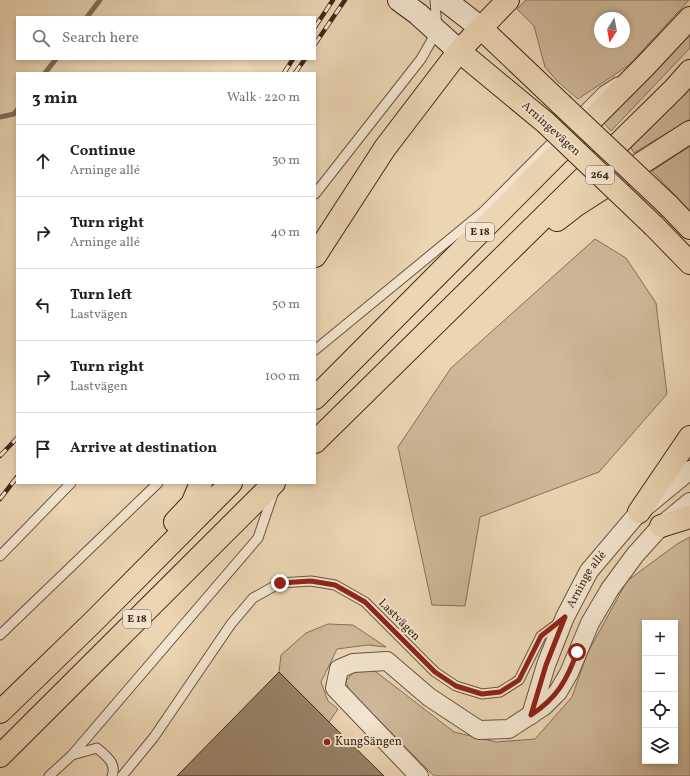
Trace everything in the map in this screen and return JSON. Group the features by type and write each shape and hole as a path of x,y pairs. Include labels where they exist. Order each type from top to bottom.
{"main road":[{"path":"399,0 459,51"},
{"path":"445,0 481,28"},
{"path":"316,254 385,148 459,51 508,0"},
{"name":"E 18","path":"316,397 646,65 690,18"},
{"name":"Arningevägen","path":"481,28 668,205 690,228"},
{"name":"Arningevägen","path":"459,51 546,123 654,226 684,257 690,277"},
{"name":"E 18","path":"316,441 442,315 675,88 690,71"},
{"path":"442,315 574,206 690,132"},
{"path":"639,512 690,437"},
{"path":"0,696 166,533 192,504 201,484"},
{"name":"E 18","path":"0,712 93,622 230,484"},
{"name":"E 18","path":"0,756 273,484"},
{"path":"661,526 690,517"}],"street":[{"name":"Arninge allé","path":"531,715 546,665 565,617 589,572 639,512 690,470"},
{"name":"Arninge allé","path":"531,715 544,706 558,692 569,673 590,622 610,589 634,555 661,526 690,502"},
{"path":"419,776 335,688 339,669 353,663 387,661 429,697 479,730 509,729 531,715"}],"lane":[{"path":"316,193 421,59 437,31 435,0"},
{"path":"316,349 483,212 602,91 646,65"},
{"path":"0,556 70,484"},
{"path":"0,635 157,484"},
{"path":"49,776 72,755 258,538 277,484"},
{"name":"Lastvägen","path":"122,776 154,737 231,624 253,598 280,583 311,581 335,585 365,602 435,672 456,686 482,694 500,692 519,680 541,636 565,617"},
{"path":"72,755 97,748 112,761 114,772 112,776"}],"shaded area":[{"path":"526,0 689,0 629,65 578,99 557,81 545,67 534,26 517,9"},
{"path":"690,33 690,48 611,131 604,123"},
{"path":"690,84 690,119 634,153 630,146"},
{"path":"690,146 690,211 652,171"},
{"path":"595,239 626,258 656,303 667,394 599,472 480,517 465,606 432,605 398,447 451,368"},
{"path":"690,537 690,776 434,776 349,690 346,681 353,672 375,671 454,732 496,742 535,739 572,697 587,654 627,581 677,544"},
{"path":"328,624 353,625 386,647 368,645 337,649 321,682 328,701 338,709 329,722 279,672 281,655 306,633"}],"building":[{"path":"279,672 329,722 384,776 177,776"}],"waterway":[{"path":"88,16 100,0"},
{"path":"46,72 55,60"},
{"path":"0,117 14,114 16,111"}],"railway":[{"path":"316,26 333,0"},
{"path":"316,43 345,0"},
{"path":"285,72 292,60"},
{"path":"296,72 304,60"},
{"path":"0,456 16,439"},
{"path":"0,499 16,478"}],"place":[{"name":"KungSängen","path":"327,742"}],"route":[{"path":"280,583 311,581 335,585 365,602 393,632 435,672 456,686 482,694 500,692 519,680 541,636 565,617 546,665 531,715 544,706 558,692 569,673 577,652"}]}
